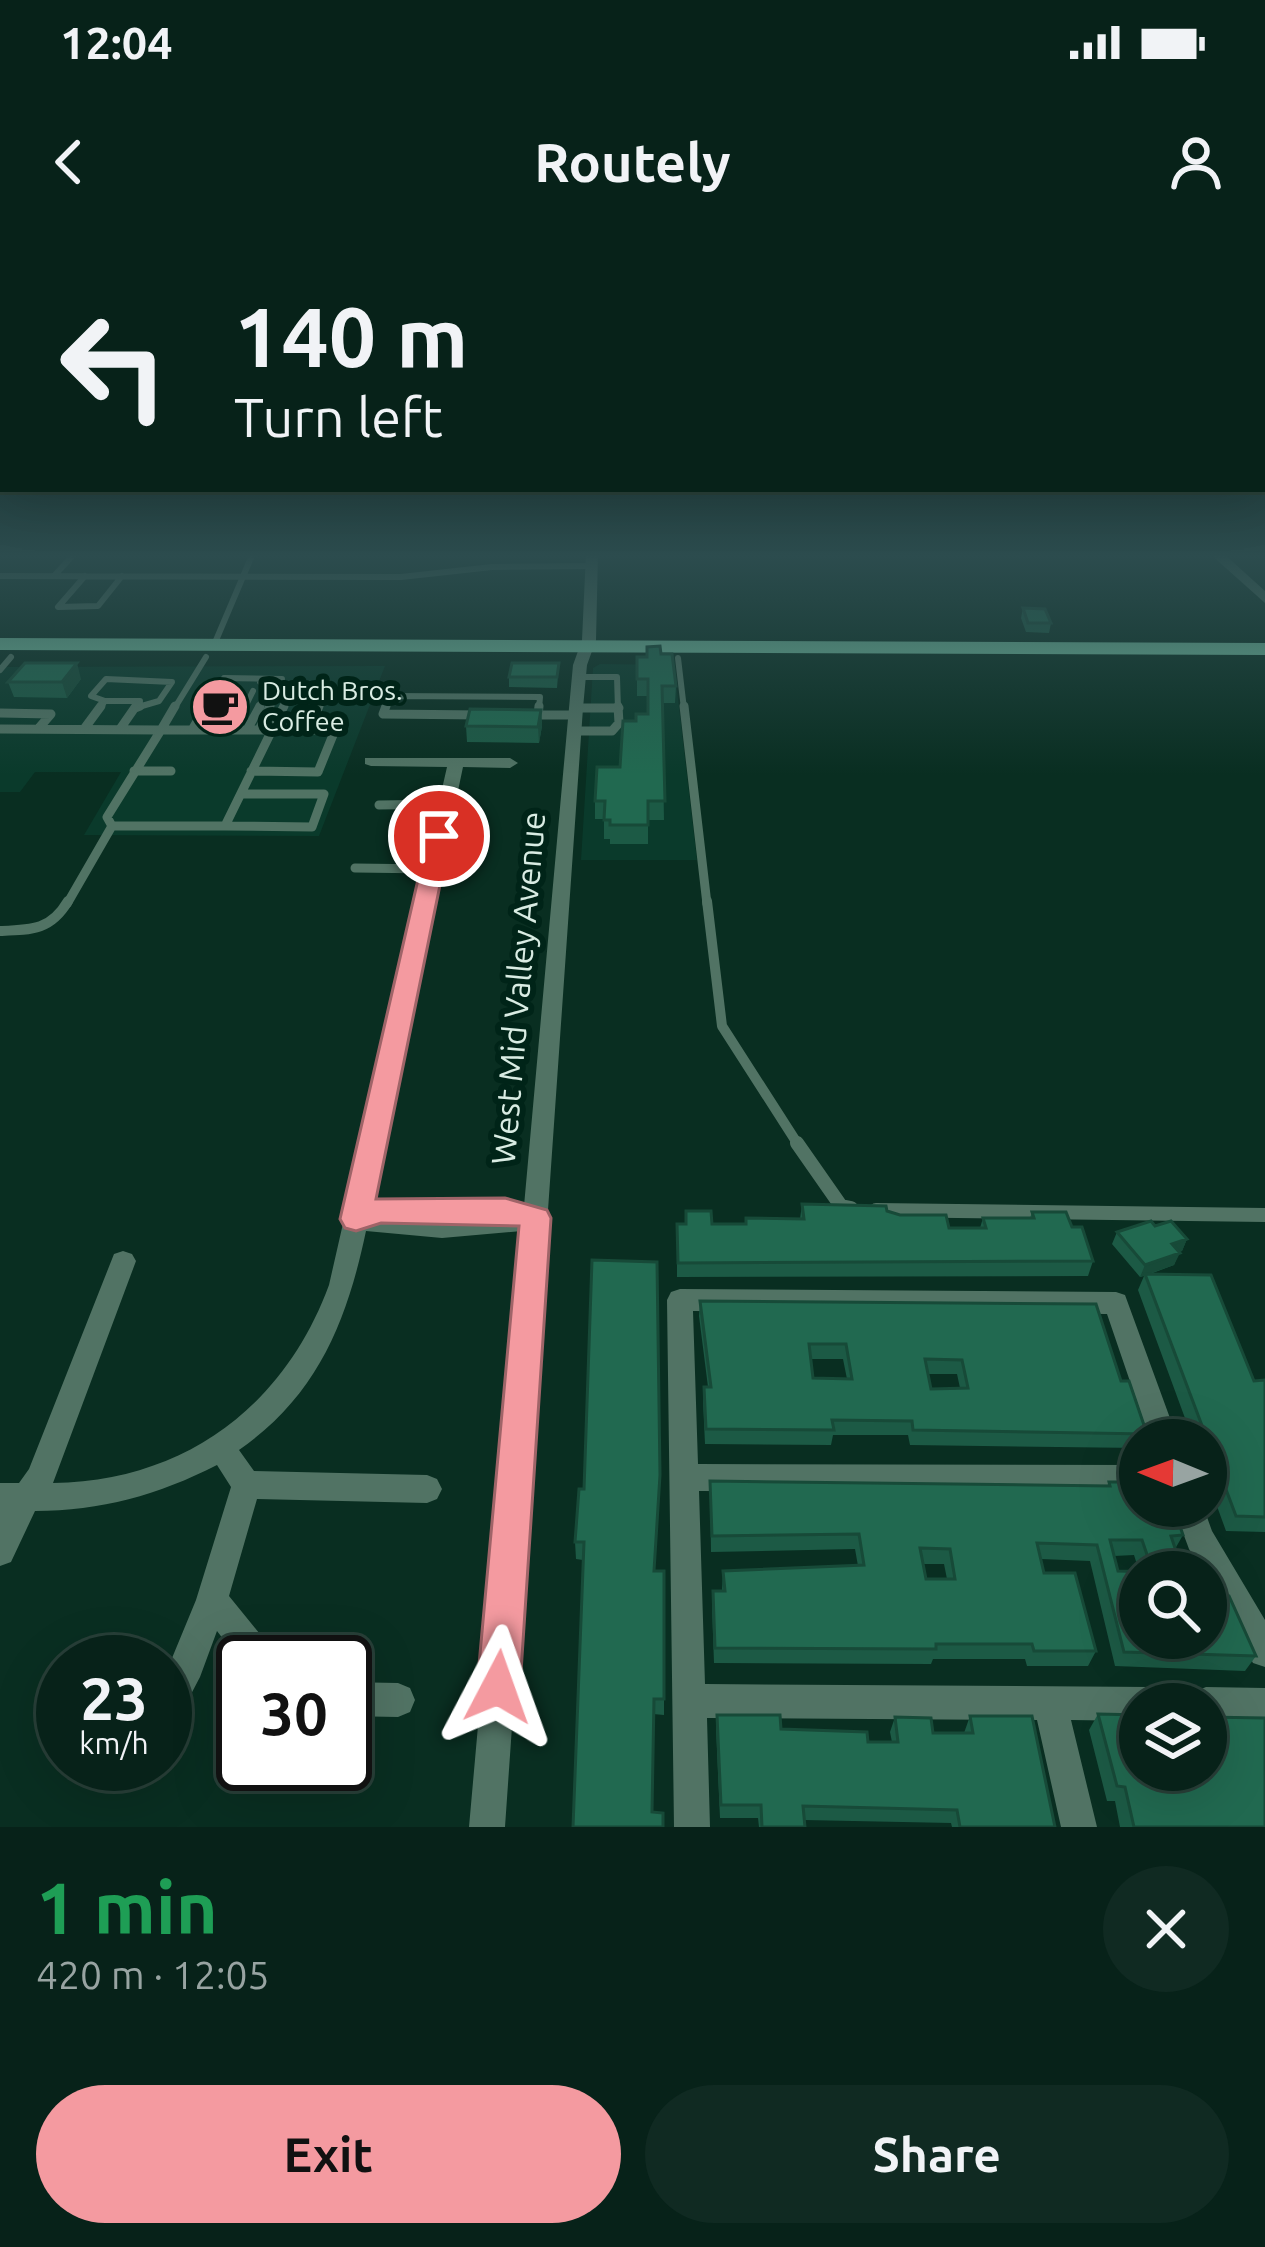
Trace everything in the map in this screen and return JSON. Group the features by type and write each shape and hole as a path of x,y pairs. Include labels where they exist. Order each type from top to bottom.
{"main road":[{"path":"210,651 392,646 583,661 1265,660"},
{"path":"6,657 210,651 583,661 1265,649"}],"street":[{"name":"West Mid Valley Avenue","path":"487,1827 586,627"},
{"path":"371,761 510,763"},
{"path":"14,1497 85,1496 134,1486 221,1447 265,1415 296,1384 317,1353 332,1322 456,762"},
{"path":"356,1219 376,1226 398,1226 502,1225 536,1218"},
{"path":"0,1551 14,1497 41,1477 123,1261"},
{"path":"692,1827 680,1300 1116,1303 1157,1419"},
{"path":"192,1654 246,1485 221,1447"},
{"path":"684,1477 1119,1479"},
{"path":"246,1485 427,1489"},
{"path":"1196,1527 1265,1652"},
{"path":"212,1600 240,1635"},
{"path":"372,1700 398,1700"},
{"path":"689,1701 1119,1704"},
{"path":"1050,1703 1079,1827"},
{"path":"1227,1704 1265,1705"}],"lane":[{"path":"112,826 106,817 224,627"},
{"path":"678,658 722,1026 841,1206 904,1211 1265,1215"},
{"path":"518,715 576,718 615,730 617,677 583,661"},
{"path":"191,730 218,685 231,677 284,680 259,730"},
{"path":"120,730 135,708 140,701 91,696 106,680 172,682 165,695 135,708"},
{"path":"218,685 270,683 247,730"},
{"path":"225,826 296,684 329,683 309,730"},
{"path":"234,730 253,691"},
{"path":"498,715 383,714 390,696 462,696 540,697 538,715"},
{"path":"458,715 462,696"},
{"path":"84,729 105,701"},
{"path":"576,718 619,708"},
{"path":"0,713 51,714 38,729"},
{"path":"0,729 334,730 318,772 251,771"},
{"path":"134,771 171,771"},
{"path":"112,826 312,827 324,794 241,794"},
{"path":"380,805 446,804"},
{"path":"0,931 35,930 56,920 112,826"},
{"path":"355,868 432,869"}],"shaded area":[{"path":"600,664 674,665 697,860 581,860 593,668"},
{"path":"385,666 319,836 84,835 121,772 35,772 20,792 0,792 0,667"}],"building":[{"path":"660,646 661,654 672,654 676,686 662,686 665,801 648,801 648,825 610,825 610,820 604,820 605,801 595,801 597,767 620,767 623,721 648,714 648,679 637,679 637,657 647,657 647,647"},
{"path":"25,663 77,663 62,682 8,682"},
{"path":"512,663 559,663 557,677 509,677"},
{"path":"470,709 541,710 538,727 466,726"},
{"path":"802,1204 886,1206 887,1211 900,1215 946,1215 949,1228 986,1228 983,1218 1034,1218 1032,1212 1066,1212 1072,1227 1082,1227 1093,1261 678,1263 677,1224 686,1224 686,1211 711,1211 712,1224 746,1224 746,1218 804,1219"},
{"path":"1151,1221 1155,1226 1171,1221 1187,1239 1172,1244 1180,1253 1145,1265 1117,1232"},
{"path":"592,1260 657,1262 660,1475 654,1571 664,1571 664,1699 654,1699 652,1812 663,1813 663,1827 573,1827 584,1542 575,1542 579,1489 584,1489"},
{"path":"1145,1274 1211,1275 1254,1381 1265,1380 1265,1517 1236,1516 1227,1492 1227,1419 1200,1419"},
{"path":"700,1301 1096,1304 1121,1381 1129,1381 1142,1419 1119,1419 1119,1434 913,1430 912,1421 832,1420 834,1430 706,1429 704,1387 711,1387","holes":["809,1344 846,1344 852,1379 813,1378","925,1359 962,1360 968,1388 931,1389"]},
{"path":"710,1481 1110,1486 1109,1482 1119,1482 1119,1527 1180,1527 1183,1535 1171,1536 1176,1551 1146,1551 1142,1540 1110,1540 1119,1571 1119,1632 1097,1545 1037,1543 1044,1573 1075,1573 1096,1651 1034,1651 1032,1644 936,1644 936,1649 715,1648 713,1591 725,1591 723,1571 864,1565 859,1534 712,1536","holes":["920,1548 950,1549 955,1579 926,1579"]},
{"path":"1227,1596 1229,1596 1256,1656 1227,1655"},
{"path":"1098,1714 1119,1714 1117,1786"},
{"path":"717,1715 780,1715 781,1729 867,1732 868,1742 898,1742 895,1717 931,1718 933,1733 973,1733 970,1716 1032,1716 1055,1827 960,1827 957,1810 803,1806 805,1827 762,1827 761,1805 721,1805"},
{"path":"1227,1717 1265,1718 1265,1827 1134,1827 1126,1791 1227,1791"}],"place":[{"name":"Dutch Bros. Coffee","path":"220,707"}],"route":[{"path":"439,836 356,1219 379,1210 505,1210 536,1218 498,1687"}]}
